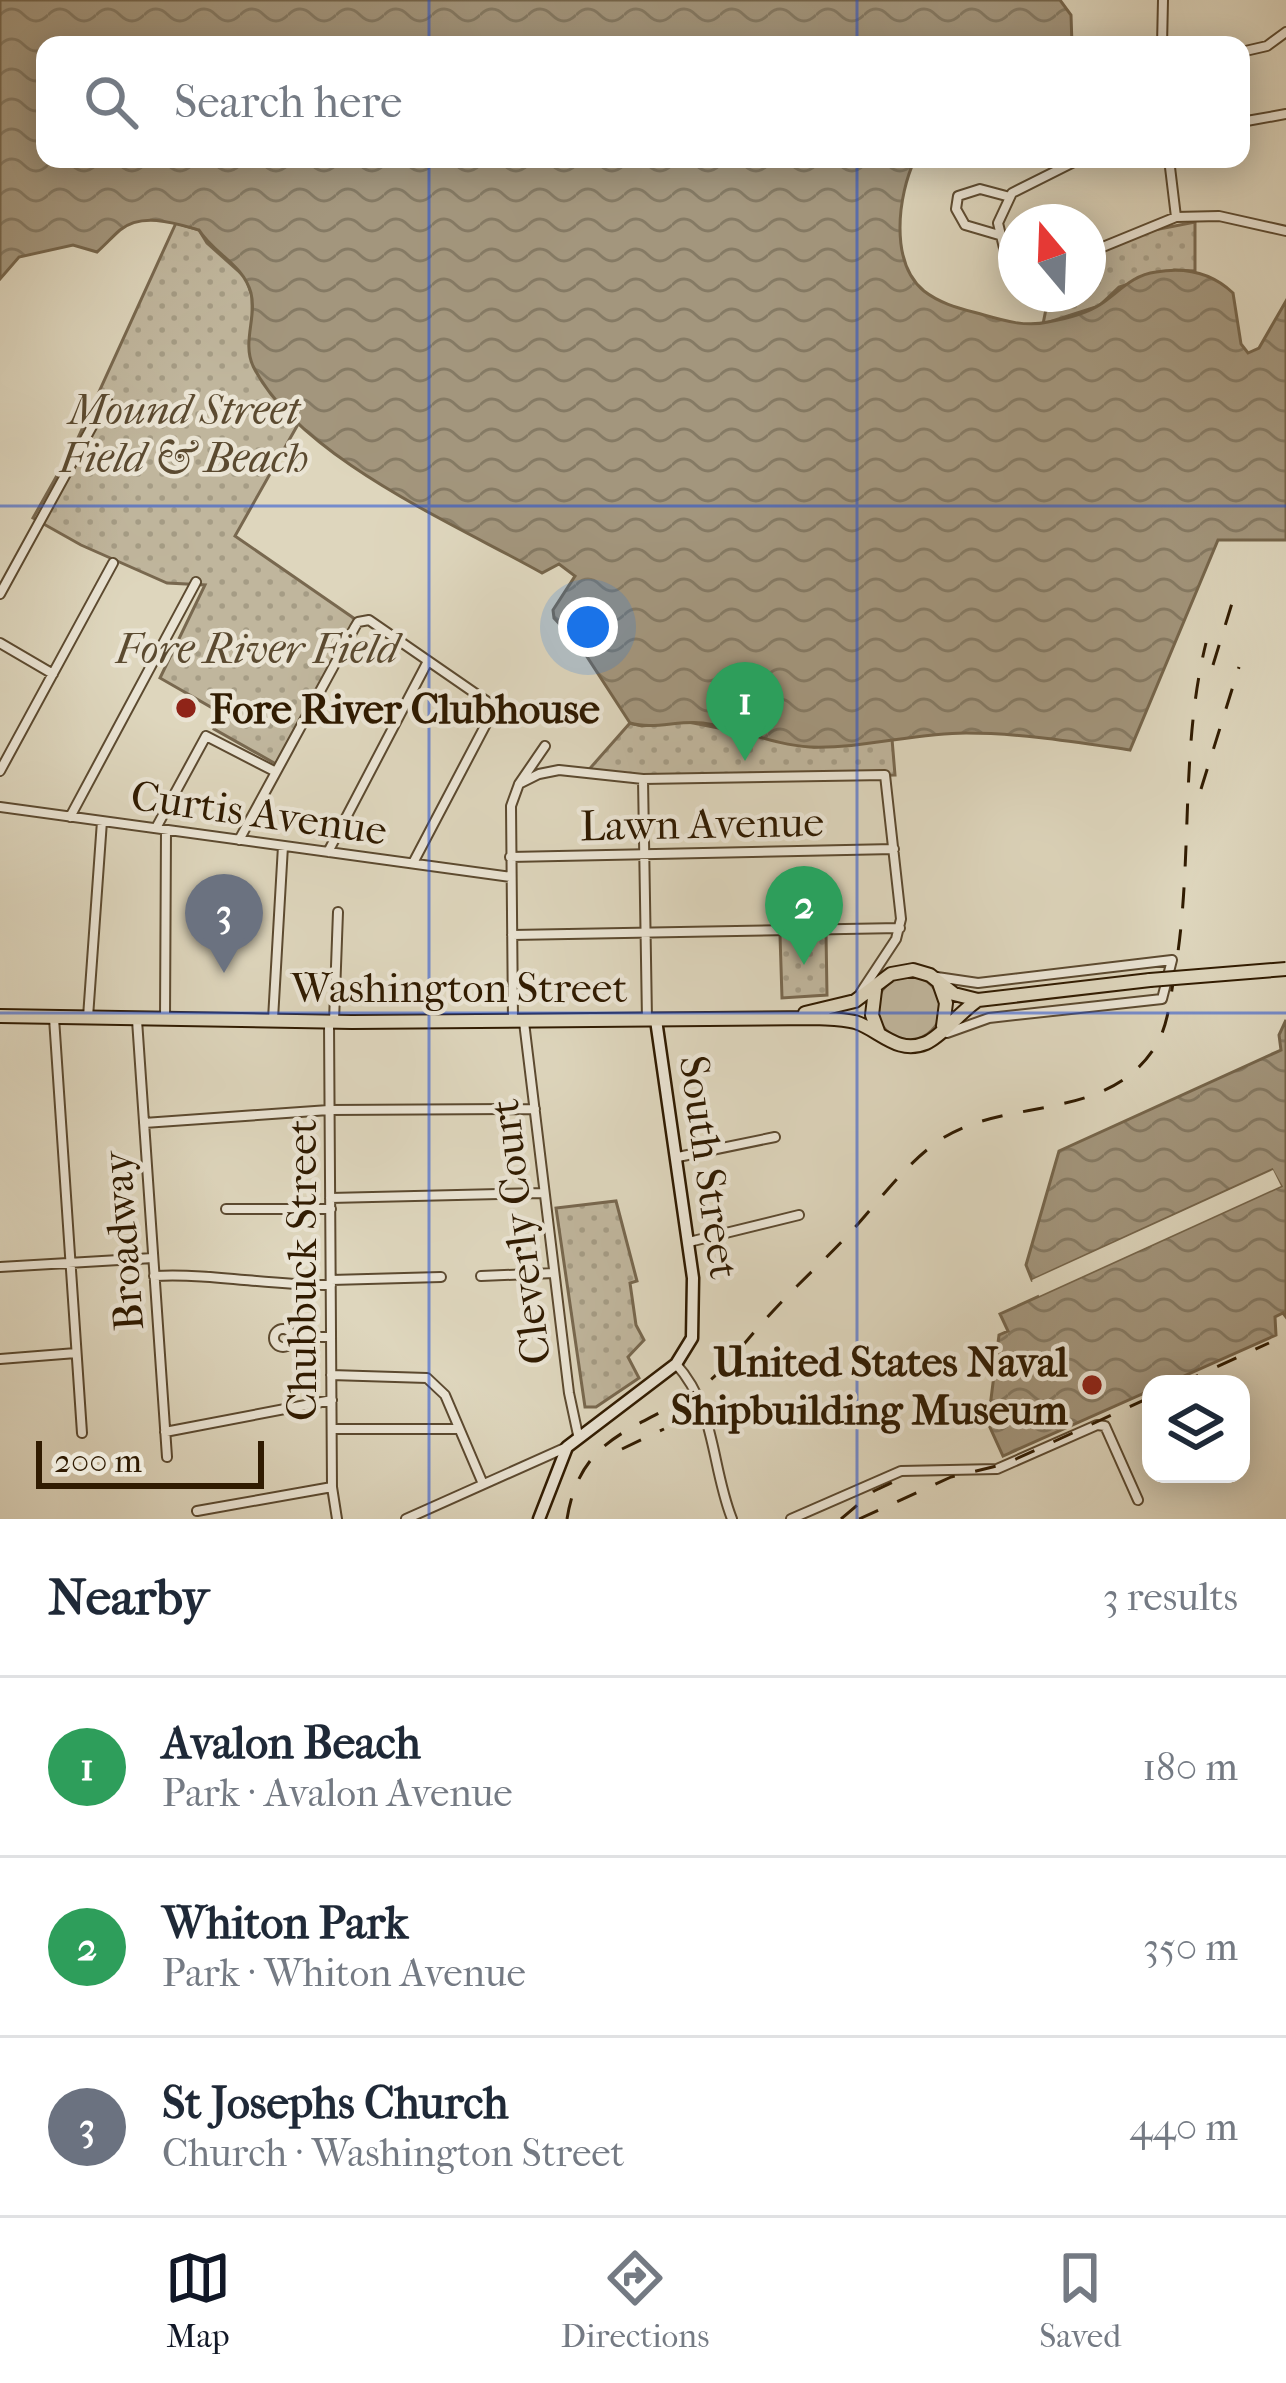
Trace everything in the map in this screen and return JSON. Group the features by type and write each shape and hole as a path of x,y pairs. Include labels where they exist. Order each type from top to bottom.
{"main road":[{"path":"979,1000 938,1034 913,1046 879,1035 871,1007 878,985 902,971 934,978 954,994 979,1000 1286,969"},
{"path":"934,978 946,1012 938,1034"},
{"name":"Washington Street","path":"774,1017 855,1001 878,985"},
{"name":"Washington Street","path":"0,1016 518,1022 774,1017 850,1021 879,1035"},
{"name":"South Street","path":"651,1020 678,1157 695,1314 692,1338 676,1364"},
{"path":"539,1519 567,1447 676,1364"}],"street":[{"path":"1162,36 1163,0"},
{"path":"1250,50 1268,46 1286,32"},
{"path":"1250,120 1286,113"},
{"path":"1007,204 1010,197 1060,168"},
{"path":"1169,168 1176,217"},
{"path":"998,235 965,225 956,209 958,196 980,189 1010,197"},
{"path":"1106,246 1176,217 1219,216 1286,231"},
{"path":"0,594 106,399"},
{"path":"0,771 113,563"},
{"path":"70,817 196,583"},
{"path":"239,840 363,620 374,622 495,707 412,863"},
{"path":"0,643 53,674"},
{"path":"328,852 428,661"},
{"path":"165,1020 161,829 206,736 276,772"},
{"path":"519,784 545,746"},
{"path":"519,784 559,770 643,779 885,775 899,928 855,1001"},
{"path":"643,779 651,1020"},
{"name":"Cleverly Court","path":"519,784 511,806 510,857 518,1022 535,1109 578,1435"},
{"name":"Curtis Avenue","path":"0,807 511,877"},
{"path":"88,1018 102,821"},
{"path":"273,1021 283,846"},
{"name":"Lawn Avenue","path":"510,857 894,849"},
{"name":"Chubbuck Street","path":"337,1519 332,1487 329,1110 338,913"},
{"path":"512,935 899,928"},
{"path":"934,978 978,983 1172,960 1162,999 989,1018 938,1034"},
{"path":"54,1018 82,1433"},
{"name":"Broadway","path":"137,1020 167,1457"},
{"path":"144,1123 329,1110 535,1109"},
{"path":"678,1157 775,1137"},
{"path":"330,1198 544,1193"},
{"path":"226,1209 331,1209"},
{"path":"689,1242 799,1215"},
{"path":"0,1267 153,1258"},
{"path":"481,1276 554,1273"},
{"path":"154,1276 199,1274 274,1285 441,1277"},
{"path":"292,1337 331,1337"},
{"path":"0,1359 76,1353"},
{"path":"676,1364 697,1391 705,1411 732,1519"},
{"path":"331,1375 428,1378 445,1394 483,1484"},
{"path":"165,1432 332,1400"},
{"path":"790,1519 901,1471 990,1471 1097,1425 1105,1426 1138,1500"},
{"path":"332,1430 459,1430"},
{"path":"406,1519 567,1447"},
{"path":"197,1511 332,1487"}],"green space":[{"path":"1195,222 1195,271 1174,270 1119,287 1106,299 1106,249 1139,233"},
{"name":"Mound Street Field & Beach","path":"176,223 199,230 246,278 252,296 254,367 297,426 235,536 355,619 276,764 214,729 221,713 160,678 205,585 167,583 33,518 77,440"},
{"path":"1045,312 1080,312 1043,324"},
{"path":"683,721 814,747 892,739 895,775 643,779 585,774 630,723"},
{"path":"826,933 827,995 782,998 780,935"},
{"path":"909,976 932,985 941,1008 932,1031 909,1040 886,1031 877,1008 886,985"},
{"path":"616,1201 637,1281 630,1283 636,1325 644,1340 628,1357 639,1378 596,1407 585,1407 556,1208"}],"water":[{"path":"0,0 1060,0 1071,15 1072,36 36,36 36,168 912,168 901,209 905,263 924,291 945,303 1008,321 1040,323 1106,312 1106,300 1133,280 1147,274 1187,271 1216,280 1233,293 1241,344 1248,353 1259,348 1286,301 1286,540 1218,540 1130,750 966,733 810,747 703,723 630,723 580,646 554,618 553,610 575,576 559,564 542,573 424,510 341,459 305,430 275,399 253,366 249,348 252,302 247,283 199,230 138,221 120,230 97,252 73,245 19,257 0,279"},
{"path":"1286,1020 1286,1317 1283,1313 1275,1317 1276,1335 1186,1375 1142,1375 1142,1394 1003,1456 988,1423 999,1335 1008,1331 1000,1314 1281,1186 1272,1170 1032,1280 1026,1265 1059,1151 1281,1050 1279,1035"}],"pier":[{"path":"1273,1170 1281,1186 1039,1296 1037,1290 1273,1183 1270,1178 1035,1286 1032,1280"}],"railway":[{"path":"1213,665 1233,600"},
{"path":"567,1519 574,1490 600,1450 711,1379 930,1148 969,1125 1084,1098 1111,1087 1135,1071 1155,1047 1168,1013 1180,935 1192,725 1206,643"},
{"path":"1201,789 1239,667"},
{"path":"1199,1375 1269,1343"},
{"path":"859,1519 951,1477 1005,1464 1142,1401"},
{"path":"622,1449 664,1429"},
{"path":"841,1519 874,1491 906,1476"}],"place":[{"name":"Fore River Clubhouse","path":"186,708"},
{"name":"Avalon Beach","path":"745,761"},
{"name":"Whiton Park","path":"804,965"},
{"name":"St Josephs Church","path":"224,973"},
{"name":"United States Naval Shipbuilding Museum","path":"1092,1385"}],"park label":[{"name":"Fore River Field","path":"257,648"}]}
